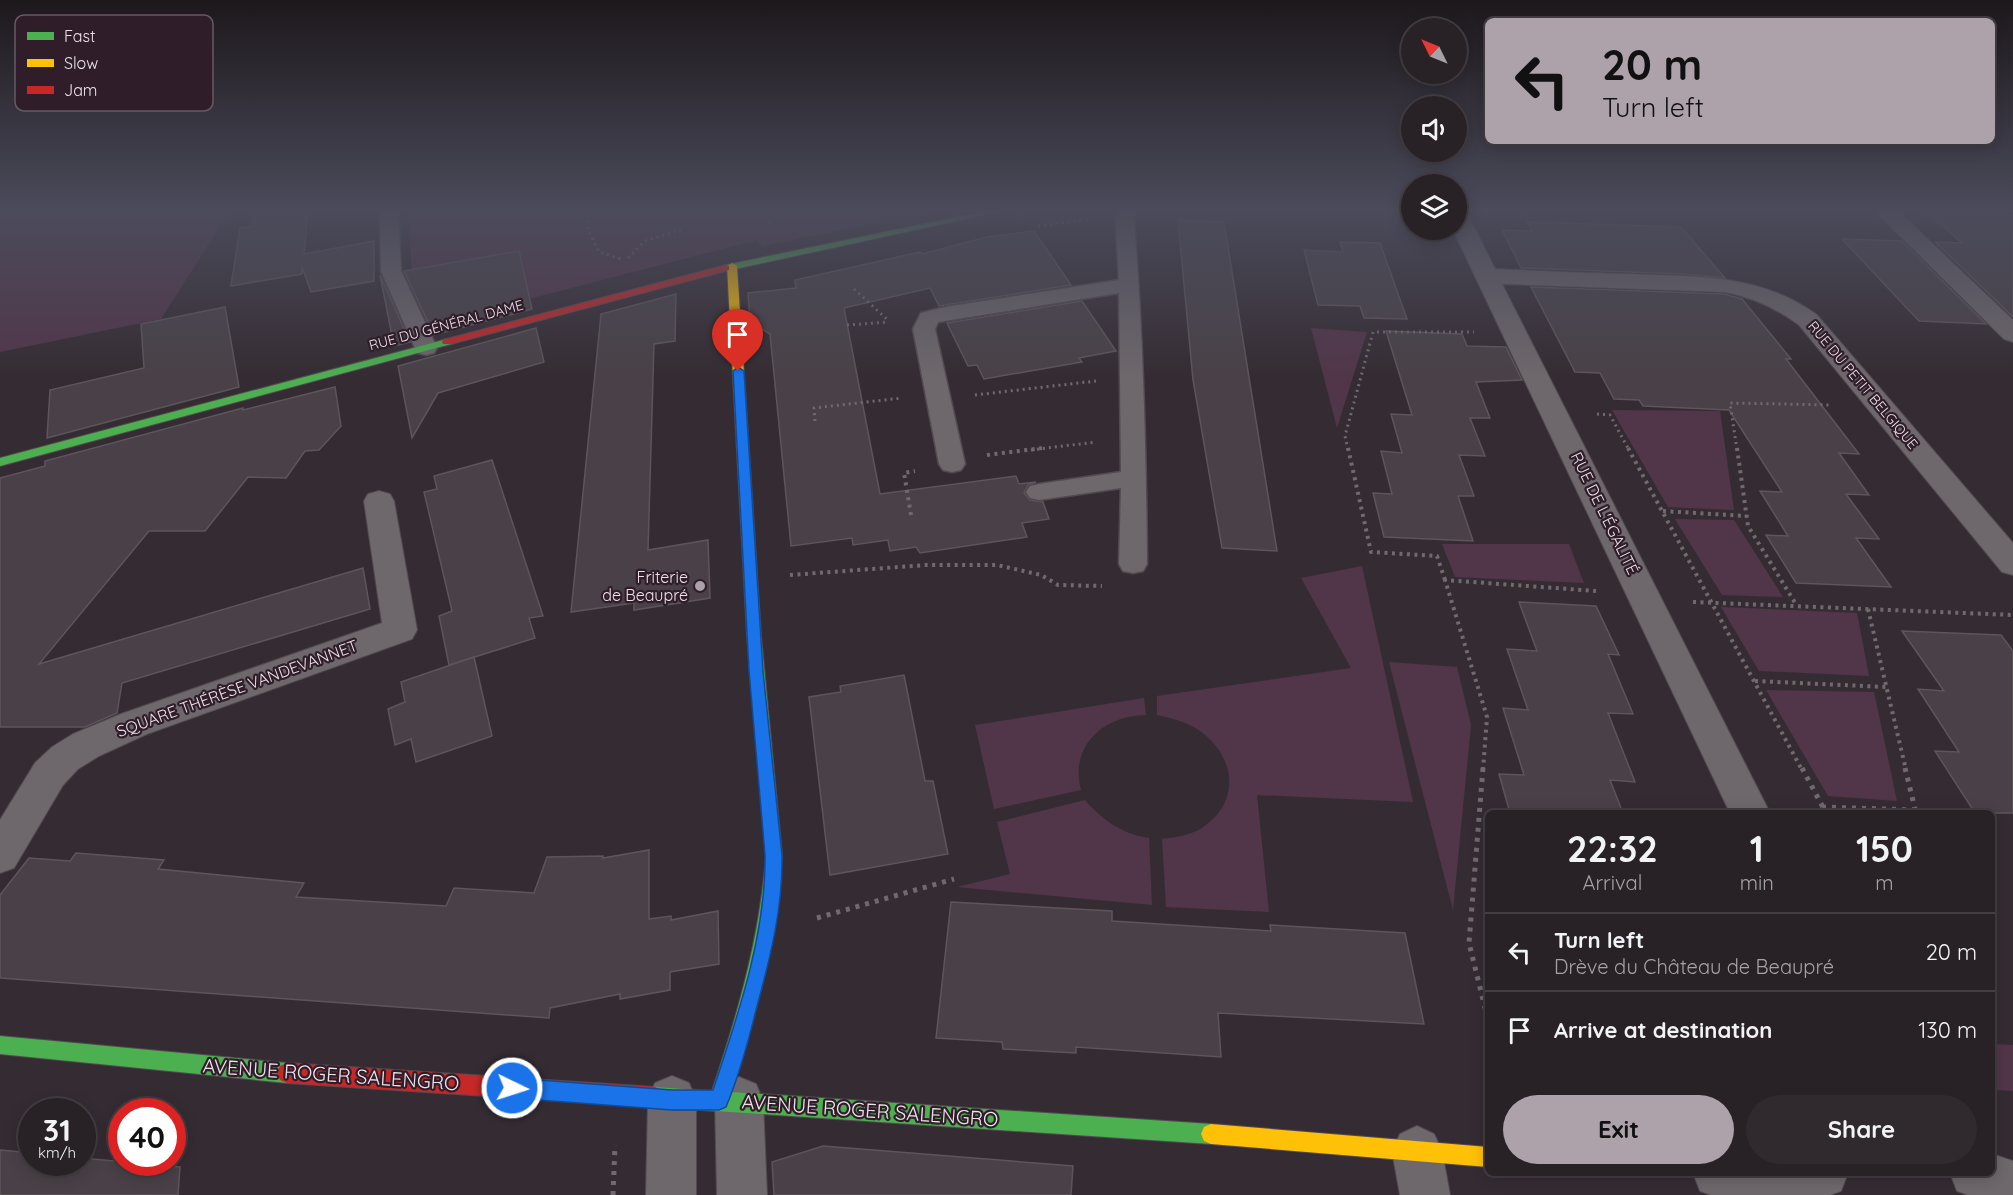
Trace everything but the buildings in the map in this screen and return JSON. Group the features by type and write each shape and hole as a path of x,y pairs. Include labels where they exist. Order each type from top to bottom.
{"street":[{"name":"RUE DU GÉNÉRAL DAME","path":"0,462 738,265"},
{"name":"RUE DE L'ÉGALITÉ","path":"1482,265 1749,810"},
{"path":"1942,265 2013,334"},
{"path":"732,266 756,671 774,855 774,885 767,933 737,1047 729,1101 742,1195"},
{"name":"RUE DU PETIT BELGIQUE","path":"1488,276 1708,284 1756,292 1793,308 1808,320 2013,564"},
{"name":"SQUARE THÉRÈSE VANDEVANNET","path":"0,855 49,774 65,758 86,745 135,724 400,630 379,501"},
{"name":"AVENUE ROGER SALENGRO","path":"0,1045 286,1073 672,1100 729,1101 1129,1127 1421,1173 1485,1158"},
{"path":"671,1195 672,1100"},
{"path":"1717,1176 1722,1195"},
{"path":"1776,1176 1803,1176"},
{"path":"1984,1176 2013,1186"}],"lane":[{"path":"391,265 391,271 426,348"},
{"path":"1128,265 1134,437 1133,564"},
{"path":"951,462 924,329 929,318 945,313 1129,285"},
{"path":"1040,492 1134,478"}],"path":[{"path":"854,289 890,321"},
{"path":"1485,1008 1469,944 1487,717 1437,556 1371,552 1345,436 1373,332 1494,332 1484,310 1506,312"},
{"path":"847,325 890,321 926,324"},
{"path":"1797,606 1748,526 1730,403 1880,405"},
{"path":"1588,414 1610,415 1824,810"},
{"path":"951,462 1134,437"},
{"path":"1662,511 1746,516"},
{"path":"750,577 926,565 997,565 1041,575 1059,585 1110,586 1139,578 1133,564"},
{"path":"1445,580 1585,589 1648,601 2013,615"},
{"path":"1868,609 1916,810"},
{"path":"1754,681 1886,687"},
{"path":"1822,807 1878,810"},
{"path":"767,933 954,879"}],"shaded area":[{"path":"0,265 196,265 161,319 0,352"},
{"path":"412,265 661,265 529,299 412,270"},
{"path":"1311,328 1367,332 1337,428"},
{"path":"1612,410 1720,411 1734,510 1668,507"},
{"path":"1675,519 1734,520 1783,597 1722,595"},
{"path":"1442,544 1569,544 1584,583 1455,577"},
{"path":"1362,566 1413,802 1257,795 1269,912 1166,907 1162,839 1196,831 1218,814 1229,789 1229,776 1219,750 1209,739 1187,724 1157,715 1157,696 1351,668 1301,578"},
{"path":"1721,607 1857,613 1869,676 1759,671"},
{"path":"1389,662 1457,667 1471,725 1453,910"},
{"path":"1766,690 1874,692 1897,801 1828,796"},
{"path":"1144,698 1146,715 1131,716 1104,727 1085,747 1080,760 1081,790 994,809 975,725"},
{"path":"1085,800 1113,825 1149,838 1152,905 957,887 1010,874 997,822"},
{"path":"1995,1044 2013,1045 2013,1091 1995,1090"}],"traffic: fast":[{"path":"726,268 741,265"},
{"path":"0,462 447,342"},
{"path":"719,1100 756,979 772,887 774,855 754,636"},
{"path":"0,1045 287,1073"},
{"path":"655,1097 1211,1134"}],"traffic: slow":[{"path":"732,266 754,636"},
{"path":"1211,1134 1485,1157"}],"traffic: jam":[{"path":"447,342 726,268"},
{"path":"287,1073 655,1097"}],"place":[{"name":"Friterie de Beaupré","path":"700,586"}],"route":[{"path":"512,1088 672,1100 719,1100 737,1047 764,949 774,885 774,855 756,671 738,371"}]}
